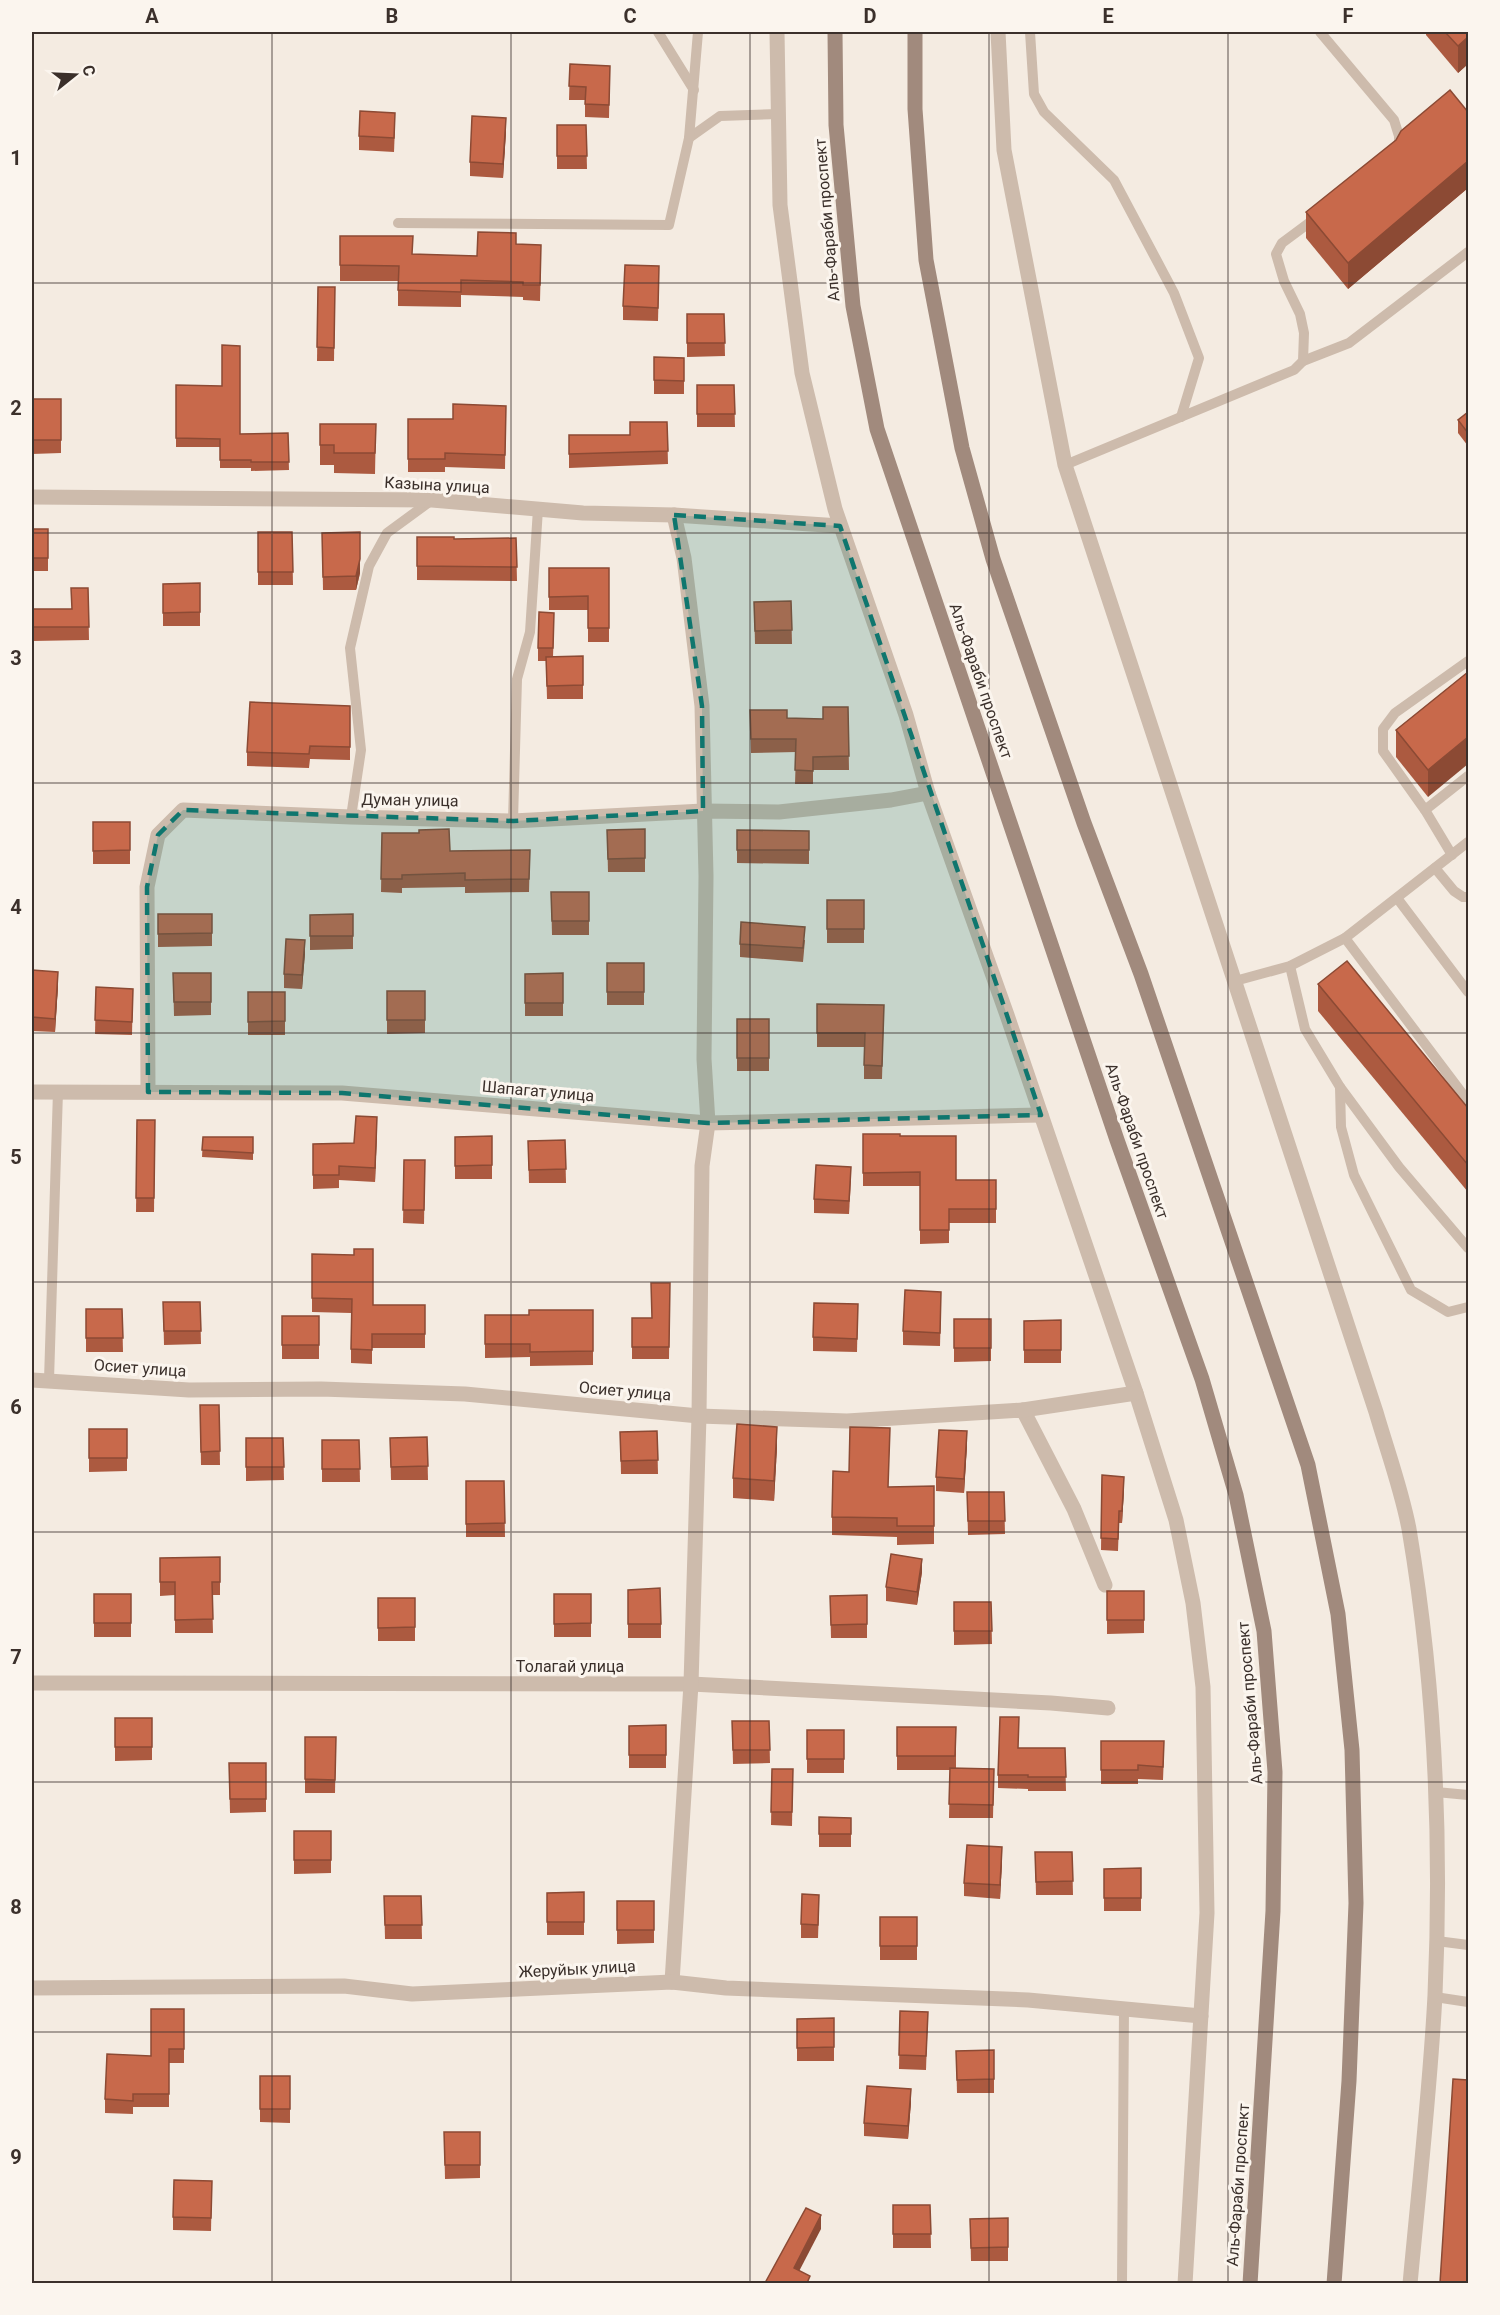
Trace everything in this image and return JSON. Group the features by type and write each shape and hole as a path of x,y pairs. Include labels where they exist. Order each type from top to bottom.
{"street":[{"path":"777,32 780,205 802,373 840,526 906,715 928,793 1136,1393 1176,1520 1193,1603 1203,1687 1207,1913 1185,2283"},
{"name":"Аль-Фараби проспект","path":"835,32 836,125 853,306 877,429 1110,1118 1202,1379 1236,1494 1264,1631 1275,1772 1273,1899 1250,2283"},
{"path":"915,32 915,109 926,260 962,448 997,570 1084,823 1141,974 1308,1465 1338,1614 1352,1750 1356,1903 1349,2081 1334,2283"},
{"path":"998,32 1004,150 1065,465 1376,1412 1408,1527 1428,1674 1436,1792 1437,1941 1435,1997 1410,2283"},
{"name":"Казына улица","path":"32,497 432,500 583,513 674,515 840,526"},
{"path":"672,1982 691,1684 699,1416 701,1189 708,1123 704,1059 706,876 702,706 684,558 674,515"},
{"name":"Думан улица","path":"148,1092 147,887 158,835 183,810 513,821 703,811 779,812 891,800 928,793"},
{"name":"Шапагат улица","path":"32,1092 342,1094 708,1123 1041,1115"},
{"name":"Осиет улица","path":"32,1380 189,1390 321,1389 465,1394 699,1416 847,1421 1023,1410 1136,1393"},
{"path":"1023,1410 1074,1509 1105,1585"},
{"name":"Толагай улица","path":"32,1683 691,1684 1051,1702 1108,1708"},
{"name":"Жеруйык улица","path":"32,1988 344,1986 412,1994 672,1982 738,1988 1028,2000 1201,2016"}],"lane":[{"path":"658,32 694,90"},
{"path":"398,223 669,225 689,138 698,32"},
{"path":"1030,32 1034,94 1044,112 1114,180 1174,293 1199,358 1181,417"},
{"path":"1320,32 1394,120 1399,136 1399,148 1391,161"},
{"path":"689,138 720,116 778,114"},
{"path":"1303,361 1304,333 1300,314 1284,281 1276,254 1282,243 1328,208"},
{"path":"1065,465 1294,370 1303,361 1349,343 1468,252"},
{"path":"351,817 361,750 350,648 369,566 387,533 432,500"},
{"path":"513,821 517,679 530,632 538,509"},
{"path":"1452,855 1425,810 1383,751 1383,729 1395,713 1468,661"},
{"path":"1425,810 1468,776"},
{"path":"1235,981 1290,966 1345,938 1468,842"},
{"path":"1435,868 1454,891 1463,897 1468,897"},
{"path":"1397,898 1468,992"},
{"path":"1345,938 1468,1101"},
{"path":"1290,966 1305,1029 1340,1087 1399,1167 1468,1248"},
{"path":"1340,1087 1341,1127 1354,1175 1411,1290 1448,1312 1468,1307"},
{"path":"50,1380 58,1091"},
{"path":"1436,1792 1468,1796"},
{"path":"1437,1941 1468,1945"},
{"path":"1435,1997 1468,2002"},
{"path":"1122,2283 1124,2009"}],"highlighted area":[{"path":"674,515 840,526 1041,1115 708,1123 342,1093 148,1092 147,887 158,835 183,810 513,821 703,811 702,706"}],"building":[{"path":"1445,32 1468,32 1468,37 1458,46"},
{"path":"570,64 610,66 609,105 585,104 586,87 569,86"},
{"path":"1450,90 1468,112 1468,161 1348,263 1306,212 1396,140 1401,131"},
{"path":"360,111 395,113 394,138 359,136"},
{"path":"472,116 506,118 503,164 470,162"},
{"path":"557,125 586,125 587,156 557,156"},
{"path":"478,232 516,233 516,244 541,245 540,285 523,285 523,282 461,280 461,292 398,290 399,266 340,265 340,236 413,236 412,254 477,256"},
{"path":"625,265 659,266 658,308 623,306"},
{"path":"318,287 335,287 334,348 317,347"},
{"path":"687,314 724,314 725,343 687,343"},
{"path":"222,345 240,346 240,434 288,433 289,462 220,460 220,439 176,438 176,385 222,386"},
{"path":"654,357 684,358 684,381 654,380"},
{"path":"697,385 734,385 735,414 697,414"},
{"path":"32,399 61,399 61,440 32,440"},
{"path":"453,404 506,406 505,455 445,453 445,459 408,459 408,419 453,419"},
{"path":"1468,412 1468,433 1458,420"},
{"path":"630,422 667,422 668,451 569,454 569,435 630,435"},
{"path":"320,424 376,424 375,453 334,453 334,445 320,445"},
{"path":"32,529 48,529 48,558 32,558"},
{"path":"258,532 292,532 293,572 258,572"},
{"path":"360,532 360,559 356,576 323,577 322,533"},
{"path":"417,537 516,538 517,567 417,566"},
{"path":"549,568 609,568 609,628 588,628 588,596 549,597"},
{"path":"200,583 200,612 163,613 163,584"},
{"path":"71,588 88,588 89,627 32,627 32,609 72,609"},
{"path":"791,601 792,630 755,631 754,602"},
{"path":"539,612 554,613 553,648 538,648"},
{"path":"583,656 583,685 547,686 546,657"},
{"path":"1468,672 1468,737 1428,770 1396,730"},
{"path":"250,702 350,706 350,747 310,746 309,754 247,752"},
{"path":"823,707 848,707 849,756 813,757 813,771 795,770 796,739 751,739 750,710 787,710 787,718 823,719"},
{"path":"93,822 130,822 130,850 93,851"},
{"path":"449,829 450,851 530,850 529,879 465,880 465,873 402,875 402,879 381,879 382,833 419,833 419,830"},
{"path":"645,829 645,858 608,859 607,830"},
{"path":"737,830 809,831 809,850 737,850"},
{"path":"551,892 589,892 589,921 552,921"},
{"path":"827,900 864,900 864,929 827,929"},
{"path":"158,914 212,914 212,933 158,934"},
{"path":"353,914 353,936 310,936 310,915"},
{"path":"741,922 805,927 803,948 740,944"},
{"path":"286,939 305,940 302,975 284,974"},
{"path":"1347,961 1468,1108 1468,1165 1318,984"},
{"path":"607,963 644,963 644,992 607,992"},
{"path":"32,970 58,972 55,1019 32,1017"},
{"path":"173,973 211,973 211,1002 174,1002"},
{"path":"563,973 563,1003 525,1003 525,974"},
{"path":"96,987 133,989 132,1022 95,1020"},
{"path":"387,991 425,991 425,1020 387,1020"},
{"path":"248,992 285,992 285,1021 248,1022"},
{"path":"817,1004 884,1005 882,1066 864,1065 865,1033 817,1033"},
{"path":"737,1019 769,1019 769,1058 737,1058"},
{"path":"356,1116 377,1117 375,1168 339,1166 339,1175 313,1175 313,1144 354,1143"},
{"path":"137,1120 155,1120 154,1198 136,1198"},
{"path":"863,1134 956,1136 956,1180 996,1180 996,1209 949,1209 949,1230 920,1230 920,1172 863,1173"},
{"path":"492,1136 492,1165 455,1166 455,1137"},
{"path":"203,1137 253,1137 253,1153 202,1150"},
{"path":"565,1140 566,1169 529,1170 528,1141"},
{"path":"404,1160 425,1160 424,1210 403,1210"},
{"path":"816,1165 851,1167 849,1201 814,1199"},
{"path":"354,1249 373,1249 373,1305 425,1305 425,1334 372,1334 372,1350 351,1349 352,1299 312,1298 312,1254 354,1255"},
{"path":"651,1283 670,1283 669,1347 632,1347 632,1318 652,1318"},
{"path":"905,1290 941,1292 940,1333 903,1331"},
{"path":"163,1302 200,1302 201,1331 164,1331"},
{"path":"814,1303 858,1304 857,1339 813,1337"},
{"path":"86,1309 122,1309 123,1338 86,1338"},
{"path":"529,1310 593,1310 593,1351 530,1352 530,1344 485,1344 485,1315 529,1315"},
{"path":"282,1316 319,1316 319,1345 282,1345"},
{"path":"954,1319 991,1319 991,1348 954,1348"},
{"path":"1061,1320 1061,1350 1024,1350 1024,1321"},
{"path":"200,1405 219,1405 220,1451 201,1452"},
{"path":"737,1424 777,1427 774,1481 733,1478"},
{"path":"850,1427 890,1428 888,1487 934,1486 934,1526 897,1526 897,1518 832,1517 833,1471 849,1472"},
{"path":"89,1429 127,1429 127,1458 89,1458"},
{"path":"939,1430 967,1431 964,1479 936,1477"},
{"path":"657,1431 658,1460 621,1461 620,1432"},
{"path":"427,1437 428,1466 391,1467 390,1438"},
{"path":"246,1438 283,1438 284,1467 246,1467"},
{"path":"322,1440 359,1440 360,1469 322,1469"},
{"path":"1102,1475 1124,1477 1118,1539 1101,1538"},
{"path":"466,1481 504,1481 505,1523 466,1524"},
{"path":"967,1492 1004,1492 1005,1521 968,1521"},
{"path":"891,1554 922,1559 917,1592 886,1587"},
{"path":"220,1557 220,1582 212,1582 213,1619 175,1620 175,1582 160,1582 160,1558"},
{"path":"660,1588 661,1624 628,1624 628,1590"},
{"path":"1107,1591 1144,1591 1144,1620 1107,1620"},
{"path":"94,1594 131,1594 131,1623 94,1623"},
{"path":"554,1594 591,1594 591,1623 554,1624"},
{"path":"867,1595 867,1624 831,1625 830,1596"},
{"path":"378,1598 415,1598 415,1627 378,1628"},
{"path":"954,1602 991,1602 992,1631 954,1631"},
{"path":"1000,1717 1019,1717 1018,1748 1065,1748 1066,1777 998,1775"},
{"path":"115,1718 152,1718 152,1747 115,1747"},
{"path":"732,1721 769,1721 770,1750 733,1750"},
{"path":"666,1725 666,1755 629,1755 629,1726"},
{"path":"897,1727 956,1727 955,1756 897,1756"},
{"path":"807,1730 844,1730 844,1759 807,1759"},
{"path":"305,1737 336,1737 335,1780 305,1779"},
{"path":"1101,1741 1164,1741 1163,1767 1138,1765 1138,1770 1101,1770"},
{"path":"229,1763 266,1763 266,1799 230,1799"},
{"path":"950,1768 994,1769 993,1805 949,1804"},
{"path":"772,1769 793,1769 792,1812 771,1812"},
{"path":"819,1817 851,1818 851,1834 819,1834"},
{"path":"294,1831 331,1831 331,1860 294,1860"},
{"path":"967,1845 1002,1847 1000,1885 964,1883"},
{"path":"1035,1852 1072,1852 1073,1881 1036,1882"},
{"path":"1141,1868 1141,1898 1104,1898 1104,1869"},
{"path":"584,1892 584,1922 547,1922 547,1893"},
{"path":"802,1894 819,1895 818,1925 801,1924"},
{"path":"384,1896 421,1896 422,1925 385,1925"},
{"path":"617,1901 654,1901 654,1930 617,1930"},
{"path":"880,1917 917,1917 917,1946 880,1946"},
{"path":"151,2009 184,2009 184,2049 169,2049 169,2094 133,2094 133,2101 105,2099 107,2054 151,2056"},
{"path":"900,2011 928,2012 926,2056 899,2055"},
{"path":"834,2018 834,2047 797,2048 797,2019"},
{"path":"994,2050 994,2079 957,2080 956,2051"},
{"path":"260,2076 290,2076 290,2109 260,2109"},
{"path":"1453,2079 1468,2080 1468,2283 1440,2283"},
{"path":"867,2086 911,2089 908,2126 864,2123"},
{"path":"444,2132 480,2132 480,2165 445,2165"},
{"path":"174,2180 212,2181 211,2218 173,2217"},
{"path":"893,2205 930,2205 931,2234 893,2234"},
{"path":"806,2208 821,2215 794,2268 810,2276 807,2283 765,2283"},
{"path":"1008,2218 1008,2247 971,2248 970,2219"}]}
